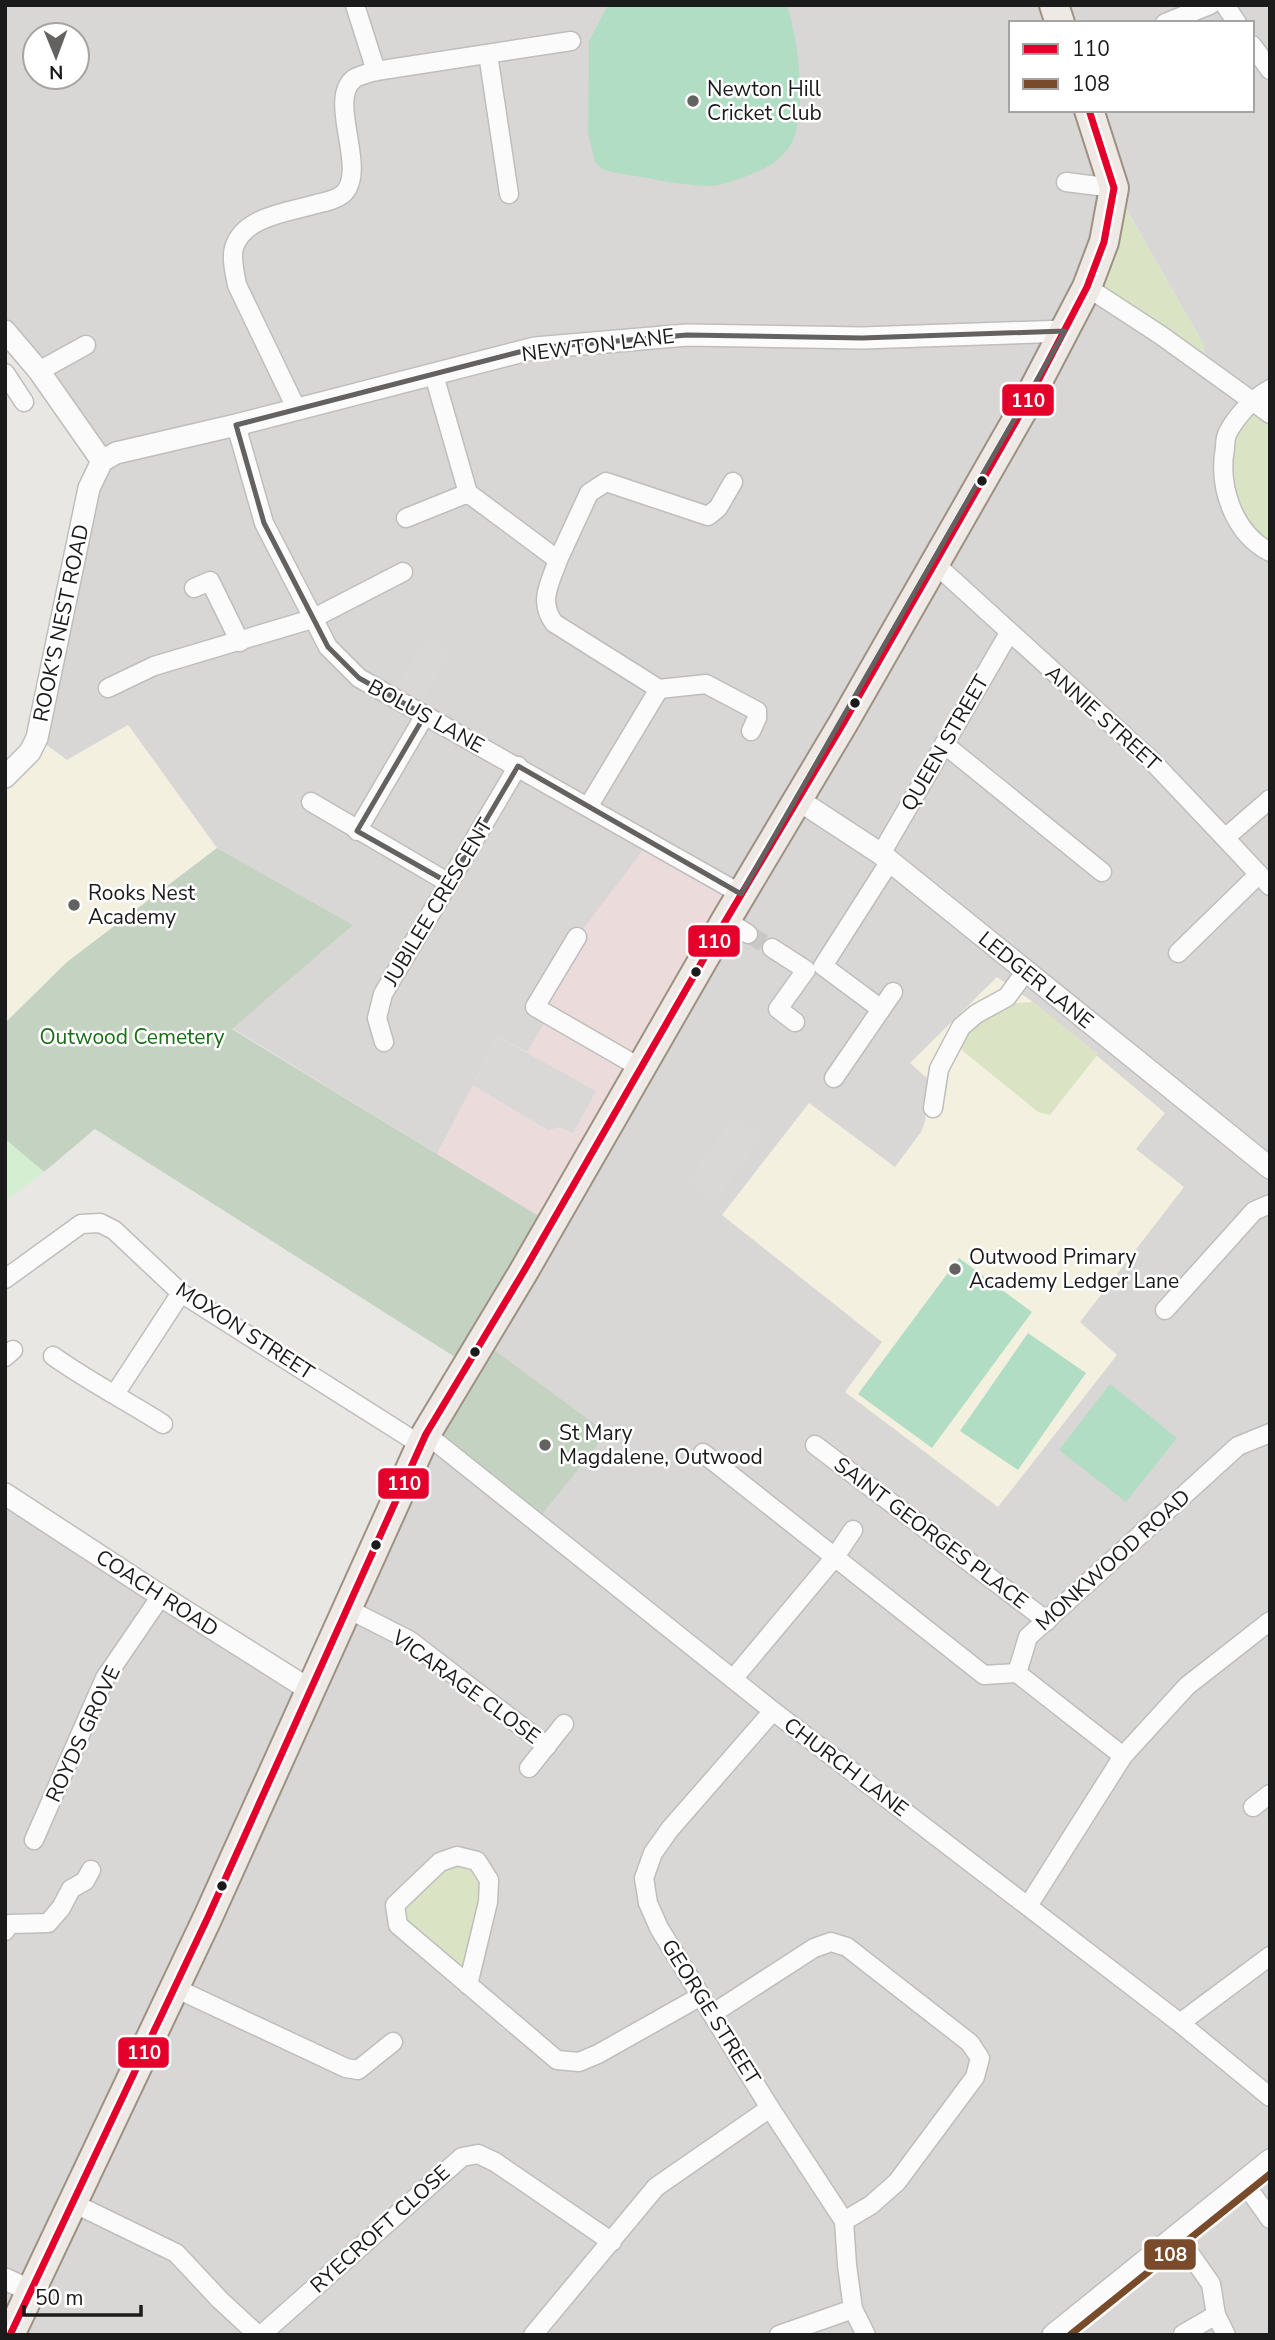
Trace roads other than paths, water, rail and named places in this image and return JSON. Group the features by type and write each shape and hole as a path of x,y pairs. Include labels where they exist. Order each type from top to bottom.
{"main road":[{"path":"10,2335 208,1917 424,1440 524,1272 639,1067 737,927 741,894 844,722 933,562 1026,404 1087,287 1104,242 1114,188 1090,112"}],"street":[{"path":"355,5 376,71"},
{"path":"1170,21 1210,5"},
{"path":"1226,5 1236,21"},
{"path":"297,410 237,285 234,248 243,232 257,222 344,194 350,183 352,170 345,109 346,91 354,79 376,71 572,41"},
{"path":"1254,48 1270,70"},
{"path":"488,54 509,194"},
{"path":"1066,182 1114,188"},
{"path":"1087,287 1270,414"},
{"name":"NEWTON LANE","path":"102,461 131,449 297,410 534,348 687,335 862,338 1065,331"},
{"path":"9,342 39,371 102,461"},
{"path":"39,371 86,345"},
{"path":"5,373 24,402"},
{"path":"434,375 468,493 558,560"},
{"path":"1270,389 1252,400 1227,433 1221,466 1226,496 1240,526 1270,552"},
{"name":"BOLUS LANE","path":"236,425 264,523 328,647 359,678 741,894"},
{"name":"ROOK'S NEST ROAD","path":"5,777 30,751 37,738 89,488 102,461"},
{"path":"733,482 718,508 708,516 606,482 589,494 558,560 545,598 545,611 554,623 659,689 706,684 757,711 751,731"},
{"path":"406,518 468,493"},
{"name":"ANNIE STREET","path":"933,562 1153,762 1265,880"},
{"path":"108,688 154,666 312,618 403,572"},
{"path":"194,588 210,581 240,642"},
{"name":"QUEEN STREET","path":"881,1009 823,966 885,857 944,744 1009,633"},
{"path":"588,807 659,689"},
{"path":"358,831 425,715"},
{"path":"944,744 1102,872"},
{"name":"JUBILEE CRESCENT","path":"384,1042 377,1018 383,994 518,766"},
{"name":"LEDGER LANE","path":"797,799 885,857 1270,1168"},
{"path":"1225,838 1270,799"},
{"path":"311,802 449,883"},
{"path":"1178,953 1265,880"},
{"path":"577,937 535,1007 639,1067"},
{"path":"772,948 806,970 778,1009 795,1022"},
{"path":"933,1108 939,1069 961,1027 976,1014 1007,997 1026,971"},
{"path":"834,1078 893,992"},
{"path":"1165,1310 1254,1211 1270,1204"},
{"name":"MOXON STREET","path":"5,1279 81,1224 100,1223 114,1230 181,1293 424,1440"},
{"path":"116,1394 181,1293"},
{"path":"53,1356 163,1424"},
{"name":"MONKWOOD ROAD","path":"1017,1673 1028,1637 1238,1446 1270,1433"},
{"name":"CHURCH LANE","path":"424,1440 1180,2023 1270,2096"},
{"name":"SAINT GEORGES PLACE","path":"815,1445 1046,1620"},
{"path":"702,1453 985,1675 1017,1673 1123,1756"},
{"name":"COACH ROAD","path":"5,1494 310,1690"},
{"path":"733,1679 835,1557 853,1530"},
{"name":"ROYDS GROVE","path":"34,1840 104,1678 160,1596"},
{"name":"VICARAGE CLOSE","path":"348,1609 409,1640 547,1746"},
{"path":"1028,1906 1123,1756 1187,1686 1270,1621"},
{"name":"GEORGE STREET","path":"773,1711 670,1829 653,1853 643,1878 648,1903 659,1928 770,2108 844,2221 853,2309 866,2335"},
{"name":"VICARAGE CLOSE","path":"529,1768 564,1724"},
{"path":"1253,1807 1270,1794"},
{"path":"468,1985 488,1902 489,1880 477,1861 457,1856 440,1863 395,1905 398,1925 468,1985 556,2060 579,2062 701,1996"},
{"path":"5,1931 10,1924 48,1923 61,1908 71,1889 85,1881 91,1870"},
{"path":"712,2014 814,1948 831,1942 846,1947 970,2043 980,2058 975,2077 897,2182 871,2205 844,2221"},
{"path":"1180,2023 1270,1956"},
{"path":"173,1987 346,2068 358,2070 393,2042"},
{"path":"533,2335 656,2187 770,2108"},
{"name":"RYECROFT CLOSE","path":"259,2335 462,2157 478,2154 495,2162 612,2242"},
{"path":"1053,2335 1270,2160"},
{"path":"1242,2181 1270,2219"},
{"path":"73,2203 176,2253 220,2300 259,2335"},
{"path":"1176,2234 1211,2284 1216,2315 1226,2335"},
{"path":"5,2280 31,2291"},
{"path":"779,2335 853,2309"},
{"path":"1182,2334 1216,2315"}],"tunnel":[{"path":"748,934 772,948"}],"place":[{"name":"Newton Hill Cricket Club","path":"693,101"},
{"name":"Rooks Nest Academy","path":"74,905"},
{"name":"Outwood Primary Academy Ledger Lane","path":"955,1269"},
{"name":"St Mary Magdalene, Outwood","path":"545,1445"}],"park label":[{"name":"Outwood Cemetery","path":"132,1037"}]}
